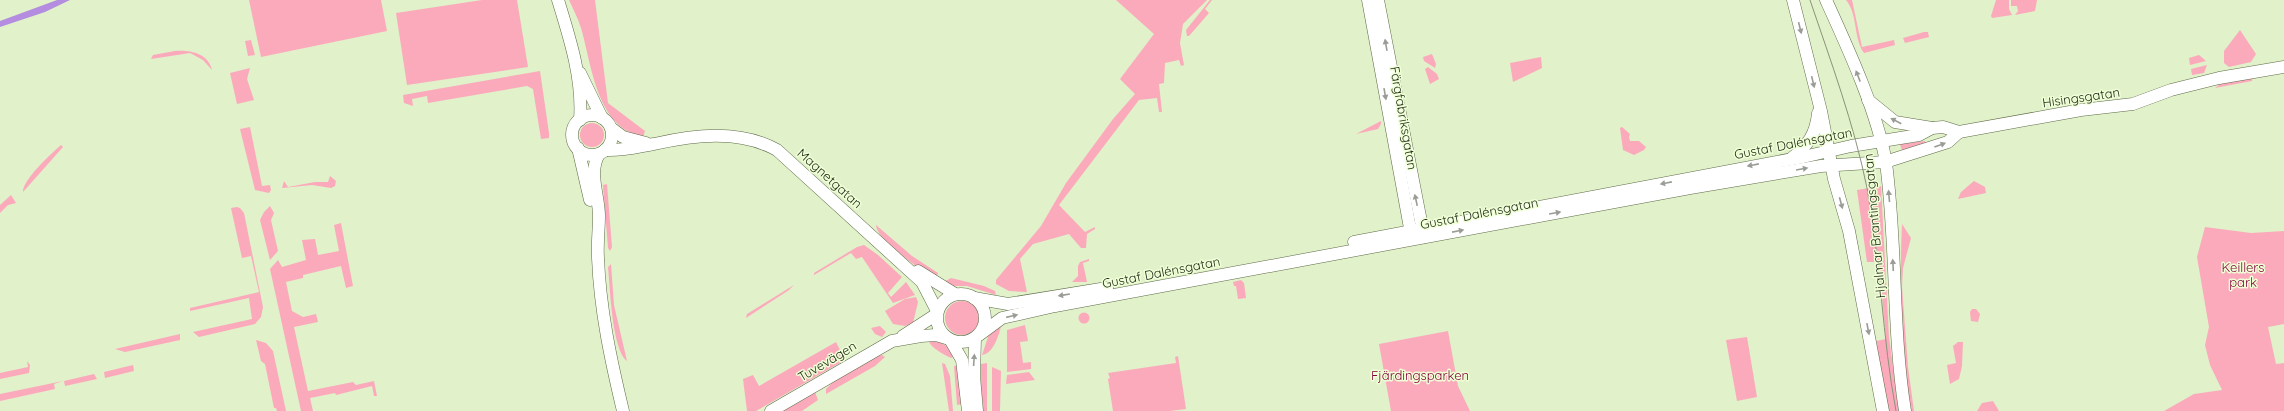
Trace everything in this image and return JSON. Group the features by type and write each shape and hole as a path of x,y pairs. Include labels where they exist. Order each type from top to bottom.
{"street":[{"path":"558,0 577,67 580,96 580,120"},
{"name":"Färgfabriksgatan","path":"1368,0 1417,235"},
{"name":"Färgfabriksgatan","path":"1378,0 1417,235"},
{"name":"Hjalmar Brantingsgatan","path":"1793,0 1855,260 1883,411"},
{"name":"Hjalmar Brantingsgatan","path":"1826,0 1867,99 1885,162 1892,230 1897,336 1905,411"},
{"path":"577,67 602,118 611,128 633,141 653,144"},
{"name":"Hisingsgatan","path":"1959,132 2081,110 2133,104 2171,90 2284,67"},
{"name":"Gustaf Dalénsgatan","path":"1867,99 1896,122 1905,125 1918,124 1932,128 1943,127 1959,132"},
{"path":"1792,158 1804,149 1812,138 1818,121 1819,108"},
{"path":"598,235 578,148 573,134 576,125 580,120 591,115 602,118"},
{"path":"611,128 612,138 602,152 594,169 599,216 598,235 601,295 623,411"},
{"name":"Gustaf Dalénsgatan","path":"977,336 1002,318 1054,306 1417,235 1792,158 1808,156 1829,150 1919,135 1932,128"},
{"name":"Gustaf Dalénsgatan","path":"974,298 1008,304 1832,165 1885,162 1948,142 1959,132"},
{"name":"Magnetgatan","path":"653,144 719,135 755,140 777,150 922,282 937,312"},
{"path":"578,148 588,154 624,150 653,144"},
{"name":"Magnetgatan","path":"882,244 923,275 955,294"},
{"path":"968,411 962,360 938,326 937,312 945,300 955,294 965,294 974,298 980,304 985,314 984,325 977,336 974,376 977,411"},
{"name":"Tuvevägen","path":"771,411 877,348 899,338 937,312"},
{"name":"Tuvevägen","path":"899,338 936,335 949,340"},
{"path":"949,340 963,343 977,336"},
{"path":"613,360 621,376 630,411"}],"green space":[{"path":"249,0 381,0 387,31 261,57"},
{"path":"482,0 517,0 528,67 407,85 396,13"},
{"path":"569,0 595,0 608,103 645,131 643,137 627,131 615,121 606,108 598,93 580,24"},
{"path":"1116,0 1207,0 1183,24 1180,43 1184,65 1181,66 1179,60 1165,63 1164,83 1159,84 1162,112 1159,112 1157,98 1139,100 1059,205 1085,232 1095,227 1095,229 1087,234 1086,248 1081,248 1069,234 1033,244 1020,259 1027,292 1009,291 996,284 996,280 1041,226 1066,183 1113,119 1135,94 1120,79 1154,34"},
{"path":"1210,0 1212,0 1205,9 1209,13 1189,36 1187,36 1186,30"},
{"path":"1846,0 1852,0 1862,47 1894,40 1895,45 1864,53 1858,40 1850,6"},
{"path":"1996,0 2009,0 2009,9 2012,15 1992,18 1991,16"},
{"path":"2011,0 2037,0 2035,11 2015,15 2018,11 2017,6 2011,6"},
{"path":"2240,30 2256,54 2251,62 2229,67 2224,63 2224,51"},
{"path":"1928,32 1929,37 1905,43 1903,38"},
{"path":"251,40 255,55 248,56 245,41"},
{"path":"175,51 187,51 202,56 210,64 212,70 203,60 190,53 151,59 153,55"},
{"path":"1432,54 1436,64 1435,68 1424,61 1423,57"},
{"path":"2199,55 2206,61 2190,65 2189,58"},
{"path":"1541,57 1542,68 1513,82 1510,63"},
{"path":"2207,65 2204,73 2192,75 2191,69"},
{"path":"1428,67 1437,74 1439,79 1430,84 1425,69"},
{"path":"250,68 247,79 254,100 237,104 230,73"},
{"path":"540,71 549,138 541,139 533,89 527,86 428,103 427,96 412,99 413,106 404,103 403,95"},
{"path":"2253,76 2252,81 2215,88 2220,84"},
{"path":"1381,121 1378,129 1356,134"},
{"path":"592,123 597,124 603,130 603,140 597,146 592,147 587,146 581,140 580,135 581,130 587,124"},
{"path":"250,127 262,186 270,185 271,190 269,193 255,190 240,129"},
{"path":"1622,127 1630,134 1630,141 1639,141 1646,147 1644,150 1634,155 1623,150 1620,128"},
{"path":"1925,141 1925,143 1903,154 1900,144"},
{"path":"61,145 63,147 23,192 27,181 32,174"},
{"path":"330,176 336,181 335,186 331,188 312,185 282,188 284,181 288,187 315,182 328,182"},
{"path":"1974,181 1985,187 1986,193 1958,199 1961,192"},
{"path":"607,184 612,247 610,251 608,248 603,185"},
{"path":"1881,186 1889,337 1899,411 1888,411 1876,341 1886,339 1879,262 1867,262 1857,190"},
{"path":"11,195 16,203 8,205 0,213 0,205"},
{"path":"270,206 274,213 271,220 278,251 270,260 260,220 264,212"},
{"path":"237,207 244,213 263,307 261,317 255,324 199,337 193,332 252,319 249,298 190,311 190,308 259,292 251,256 242,258 231,208"},
{"path":"341,223 353,286 346,288 341,266 303,275 303,278 286,282 292,311 303,317 316,314 318,322 294,327 308,391 353,382 356,385 374,381 377,396 374,396 372,386 336,395 335,393 310,398 313,411 301,411 270,269 278,260 282,267 306,260 302,240 315,239 318,255 339,251 334,225"},
{"path":"1902,224 1911,238 1903,268 1902,287 1908,367 1914,411 1910,411 1903,341 1901,295"},
{"path":"876,225 912,256 938,273 936,280 911,263 892,247 878,231"},
{"name":"Keillers park","path":"2205,227 2251,233 2284,231 2284,324 2268,327 2276,364 2284,363 2284,411 2164,411 2194,394 2222,390 2210,365 2205,345 2209,327 2197,257"},
{"path":"864,245 878,255 902,277 888,293 891,297 906,282 915,295 893,303 862,257 856,259 851,253 814,275 814,273 857,247"},
{"path":"1089,259 1089,261 1083,263 1087,282 1072,282 1078,276 1078,266 1080,262"},
{"path":"611,264 614,305 627,361 622,355 615,331 608,267"},
{"path":"951,278 984,286 995,291 996,295 967,286 951,286 942,283"},
{"path":"1241,280 1244,283 1246,298 1238,299 1236,286 1234,286 1233,282"},
{"path":"794,285 789,290 746,318 747,314"},
{"path":"916,297 918,302 913,323 905,326 893,324 885,311 905,299"},
{"path":"959,301 965,301 969,302 976,308 979,318 978,325 972,332 965,335 959,335 955,334 948,328 945,321 945,315 946,311 952,304"},
{"path":"1972,309 1976,309 1980,314 1978,322 1971,321 1970,312"},
{"path":"1084,312 1088,314 1090,318 1088,322 1084,324 1080,322 1078,318 1080,314"},
{"path":"1025,325 1028,341 1020,342 1023,363 1031,362 1031,369 1007,372 1007,330"},
{"path":"880,326 886,332 882,337 875,334 871,328"},
{"path":"1001,326 997,339 992,348 986,354 982,355 989,334"},
{"name":"Fjärdingsparken","path":"1448,331 1458,386 1470,411 1391,411 1379,344"},
{"path":"180,334 180,340 125,352 115,349"},
{"path":"1747,337 1757,397 1737,401 1726,340"},
{"path":"256,340 266,343 273,351 286,411 277,411 276,408 274,408 265,364 261,361"},
{"path":"928,340 937,341 944,344 955,356 951,358 941,353 932,346"},
{"path":"836,342 845,360 756,411 747,411 743,379 753,375 759,386"},
{"path":"1958,342 1963,342 1962,366 1959,379 1950,384 1947,365 1956,363 1953,346"},
{"path":"882,355 885,357 875,366 826,394 826,389 832,383 875,357"},
{"path":"1178,356 1186,409 1170,411 1113,411 1108,379 1110,378 1108,373 1176,363 1175,357"},
{"path":"27,361 30,365 29,373 0,379 0,373 28,367"},
{"path":"942,363 945,364 950,376 953,411 949,411"},
{"path":"987,363 987,411 981,411 981,364"},
{"path":"133,365 134,371 105,378 104,372"},
{"path":"959,365 962,404 957,405 954,366"},
{"path":"992,367 1001,371 1000,411 992,411"},
{"path":"1029,372 1035,380 1006,384 1007,375"},
{"path":"94,374 97,379 65,386 64,381"},
{"path":"63,381 54,384 55,389 0,401 0,394"},
{"path":"815,392 818,400 802,411 781,411"},
{"path":"1993,401 1999,411 1977,411 1982,403"}],"shaded area":[{"path":"57,0 70,0 45,12 0,27 0,21"}],"tram line":[{"path":"1810,0 1849,117 1862,164 1872,216 1891,383 1896,411"}]}
